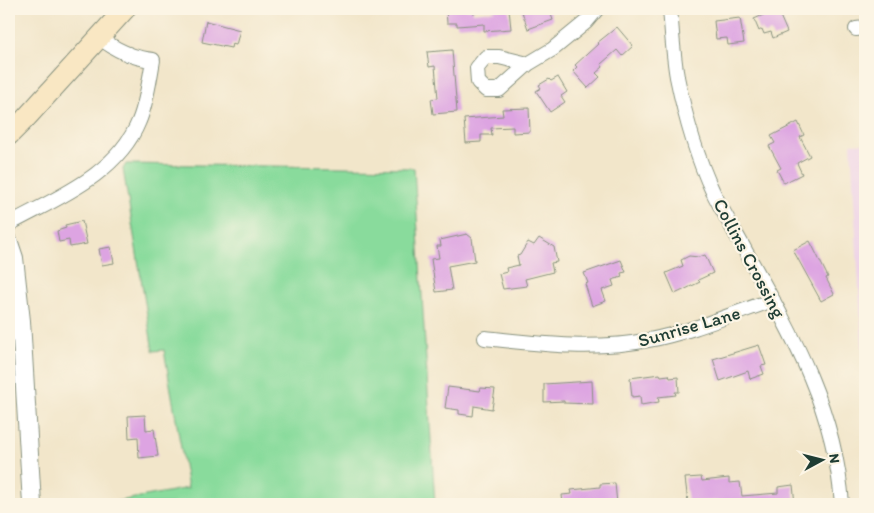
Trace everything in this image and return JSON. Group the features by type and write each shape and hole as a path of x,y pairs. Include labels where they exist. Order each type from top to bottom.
{"main road":[{"path":"9,136 125,9"}],"street":[{"path":"528,64 553,49 586,22 597,9"},
{"name":"Collins Crossing","path":"670,9 677,75 697,152 714,192 806,365 824,409 833,444 842,504"},
{"path":"9,224 75,187 104,168 121,152 140,120 154,60 142,59 111,48 99,37"},
{"path":"9,243 14,258 21,321 32,504"},
{"name":"Sunrise Lane","path":"484,338 565,346 600,347 648,341 773,300"}],"shaded area":[{"path":"865,143 865,398 851,144"}],"green space":[{"path":"126,164 414,168 435,504 103,504 188,488 164,350 153,351 123,169"}],"building":[{"path":"446,9 473,9 473,13 494,11 493,9 509,9 511,29 484,31 484,24 457,26 457,23 447,23"},
{"path":"521,9 549,9 553,20 528,29"},
{"path":"777,9 787,32 773,38 771,32 764,34 762,29 759,31 754,19"},
{"path":"740,18 744,43 728,45 727,38 716,39 714,21"},
{"path":"206,21 240,30 236,45 232,44 231,48 202,42"},
{"path":"617,27 633,46 622,56 617,50 601,64 603,67 596,73 600,77 588,88 573,71 577,67 575,65 597,43"},
{"path":"452,50 457,112 433,114 431,99 438,98 435,66 429,67 427,52"},
{"path":"558,77 567,92 561,96 565,102 550,112 536,91 541,88 539,85 549,79 551,81"},
{"path":"529,108 530,132 513,133 513,127 491,128 492,135 481,135 481,142 466,143 464,119 503,116 502,109"},
{"path":"798,122 804,135 800,137 810,156 797,163 802,174 784,183 777,170 781,168 769,146 775,143 771,136"},
{"path":"82,221 87,244 70,247 69,240 59,242 57,231 66,228 65,225"},
{"path":"467,234 472,238 475,261 448,266 452,290 436,292 431,259 439,258 437,246 441,246 440,240"},
{"path":"539,238 554,247 557,262 551,263 553,272 525,279 527,286 503,289 499,274 507,272 506,268 519,265 517,256 520,255 528,242 534,245"},
{"path":"810,241 828,277 826,278 834,294 821,301 793,250"},
{"path":"111,247 114,263 102,265 99,249"},
{"path":"705,255 713,273 698,280 700,282 675,294 666,273 683,266 681,260 689,256 699,257"},
{"path":"621,260 626,272 621,273 622,277 612,280 614,286 602,290 606,301 592,306 585,284 588,283 584,273"},
{"path":"759,345 766,365 761,366 764,374 750,379 748,371 720,381 713,359"},
{"path":"660,374 661,376 669,375 670,378 678,377 679,392 675,392 676,395 658,397 659,402 641,405 640,396 632,397 630,378"},
{"path":"592,381 593,404 564,403 564,401 544,402 544,384"},
{"path":"448,387 480,391 481,388 495,389 492,409 474,406 473,416 459,414 459,410 445,408"},
{"path":"145,415 146,430 154,429 158,456 139,458 138,437 129,438 128,416"},
{"path":"701,477 702,481 729,478 729,483 740,482 742,496 778,493 778,487 793,485 795,504 728,504 728,502 719,503 719,501 688,502 685,478"},
{"path":"615,483 617,504 563,504 562,495 572,494 571,490 600,487 600,484"}]}
